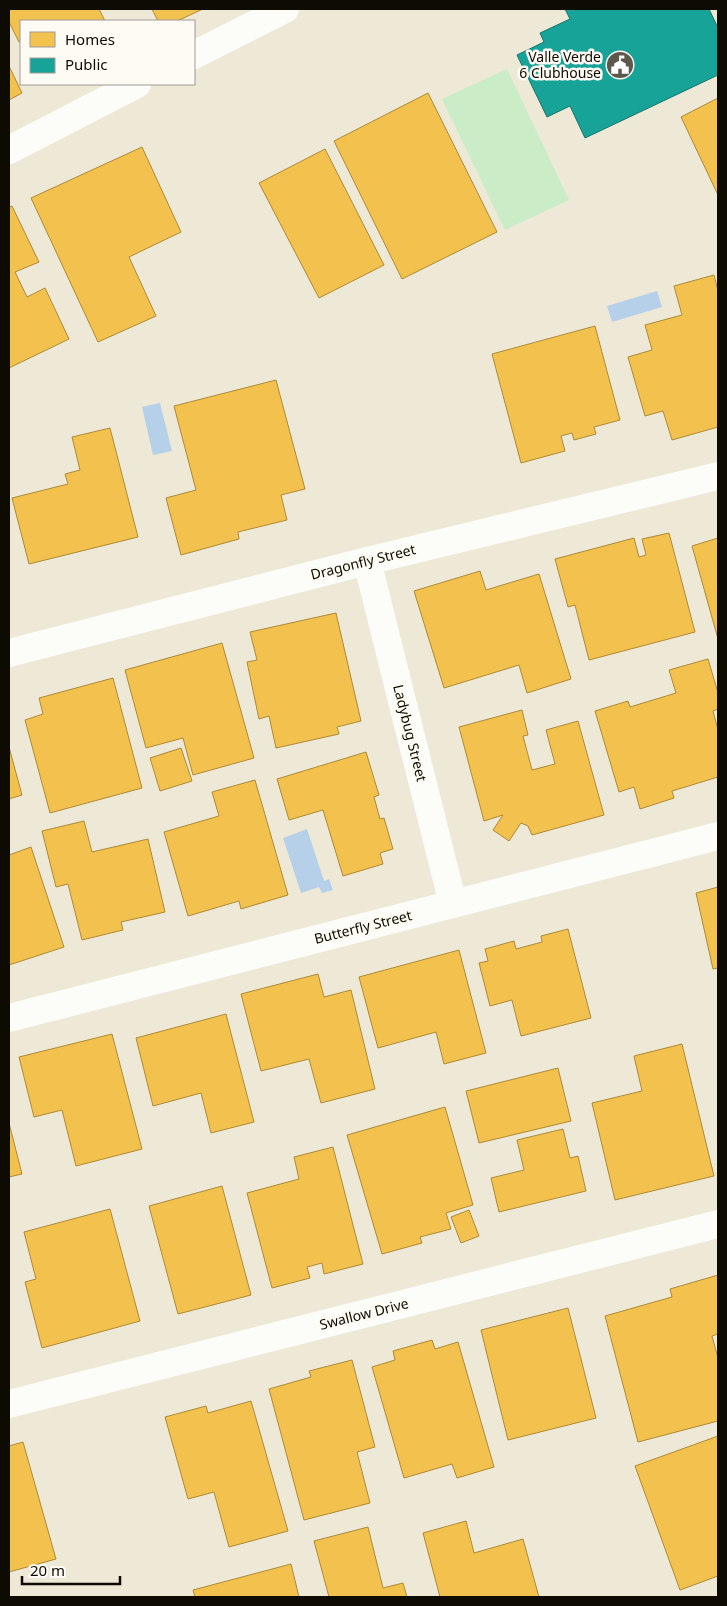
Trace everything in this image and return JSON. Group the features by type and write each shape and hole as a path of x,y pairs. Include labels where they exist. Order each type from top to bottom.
{"street":[{"path":"195,54 285,9"},
{"path":"9,150 135,85"},
{"name":"Dragonfly Street","path":"9,653 367,561 718,476"},
{"name":"Ladybug Street","path":"367,561 453,904"},
{"name":"Butterfly Street","path":"9,1018 718,836"},
{"name":"Swallow Drive","path":"9,1404 718,1224"}],"green space":[{"path":"507,69 569,200 505,230 442,99"}],"water":[{"path":"657,291 662,307 612,322 607,306"},
{"path":"160,403 172,451 153,455 142,407"},
{"path":"307,829 324,881 329,879 333,890 322,893 319,887 301,893 283,838"}],"building: Homes":[{"path":"9,9 99,9 104,20 20,20 19,42 9,22"},
{"path":"152,9 203,9 179,20 158,20"},
{"path":"9,66 22,93 9,100"},
{"path":"428,93 497,232 402,279 334,141"},
{"path":"718,98 718,195 681,117"},
{"path":"142,147 181,232 129,257 156,316 98,342 31,198"},
{"path":"325,149 384,265 319,298 259,183"},
{"path":"12,206 39,262 15,272 27,297 45,288 69,339 9,368 9,207"},
{"path":"714,275 718,291 718,427 672,440 663,411 645,416 628,357 652,350 645,325 682,315 674,286"},
{"path":"595,326 620,420 594,427 596,434 574,440 572,433 561,436 565,451 521,463 492,354"},
{"path":"276,380 305,489 281,495 287,520 238,532 239,539 181,555 166,498 196,490 174,406"},
{"path":"110,428 138,537 29,564 12,498 68,484 65,474 80,470 72,437"},
{"path":"669,533 695,632 589,660 575,605 568,607 555,559 634,538 639,557 646,555 642,539"},
{"path":"718,538 718,639 692,546"},
{"path":"480,571 486,590 539,574 571,679 527,693 519,665 444,688 414,591"},
{"path":"336,613 361,721 337,727 339,734 276,748 269,716 259,719 247,662 257,660 250,632"},
{"path":"222,643 254,758 193,775 183,738 146,748 125,670"},
{"path":"708,659 718,693 718,709 713,711 718,730 718,777 672,791 674,798 640,809 634,787 619,792 595,711 628,701 630,707 676,693 669,670"},
{"path":"113,678 142,788 50,813 25,720 43,714 39,698"},
{"path":"522,710 528,735 523,736 532,770 555,764 546,730 578,721 604,815 532,835 528,826 521,823 509,841 493,830 503,815 484,821 459,727"},
{"path":"9,747 22,795 9,799"},
{"path":"181,748 192,781 160,791 150,758"},
{"path":"366,752 379,795 374,797 380,819 384,818 393,849 380,853 383,864 343,876 323,810 289,820 277,779"},
{"path":"255,780 288,895 241,909 239,901 188,916 164,832 219,816 212,792"},
{"path":"84,821 92,852 148,839 165,912 121,922 123,930 82,940 68,884 56,887 42,831"},
{"path":"31,847 64,947 9,965 9,855"},
{"path":"718,887 718,968 713,969 696,893"},
{"path":"568,929 591,1018 521,1036 512,1000 490,1006 479,963 488,961 485,949 514,941 516,949 542,942 541,936"},
{"path":"459,950 486,1053 444,1064 436,1032 378,1048 359,977"},
{"path":"318,974 324,997 351,990 375,1089 321,1103 309,1059 261,1071 241,994"},
{"path":"226,1014 254,1122 211,1133 201,1093 153,1106 136,1038"},
{"path":"112,1034 142,1149 76,1166 62,1110 34,1117 19,1057"},
{"path":"682,1044 714,1176 615,1200 592,1103 642,1091 634,1056"},
{"path":"558,1068 571,1121 479,1143 466,1091"},
{"path":"445,1107 473,1205 446,1213 451,1229 420,1237 422,1243 382,1254 347,1135"},
{"path":"9,1123 22,1174 9,1177"},
{"path":"563,1129 570,1158 578,1156 586,1191 499,1212 491,1178 524,1170 517,1140"},
{"path":"333,1147 363,1264 324,1274 322,1263 307,1267 310,1278 272,1288 247,1193 299,1179 294,1157"},
{"path":"222,1186 251,1295 178,1314 149,1206"},
{"path":"110,1209 140,1321 42,1348 25,1282 36,1279 24,1232"},
{"path":"469,1210 479,1236 461,1243 451,1217"},
{"path":"718,1275 718,1334 712,1336 718,1358 718,1421 638,1442 605,1316 672,1297 670,1289"},
{"path":"568,1308 596,1418 508,1440 481,1330"},
{"path":"432,1340 435,1349 458,1342 494,1467 457,1478 452,1464 404,1478 372,1367 395,1360 393,1351"},
{"path":"352,1360 375,1447 357,1452 370,1503 304,1520 269,1389 311,1377 309,1371"},
{"path":"251,1401 288,1531 229,1547 214,1492 188,1499 165,1417 206,1406 208,1413"},
{"path":"718,1436 718,1576 680,1590 635,1466"},
{"path":"23,1442 56,1559 9,1572 9,1446"},
{"path":"466,1521 474,1553 523,1539 539,1597 440,1597 423,1533"},
{"path":"368,1527 383,1588 403,1583 407,1597 329,1597 314,1541"},
{"path":"291,1564 299,1597 195,1597 193,1590"}],"building: Public":[{"name":"Valle Verde 6 Clubhouse","path":"565,9 709,9 718,28 718,75 585,138 570,106 547,117 517,55 544,42 540,33 570,19"}],"place":[{"name":"Valle Verde 6 Clubhouse","path":"620,65"}]}
